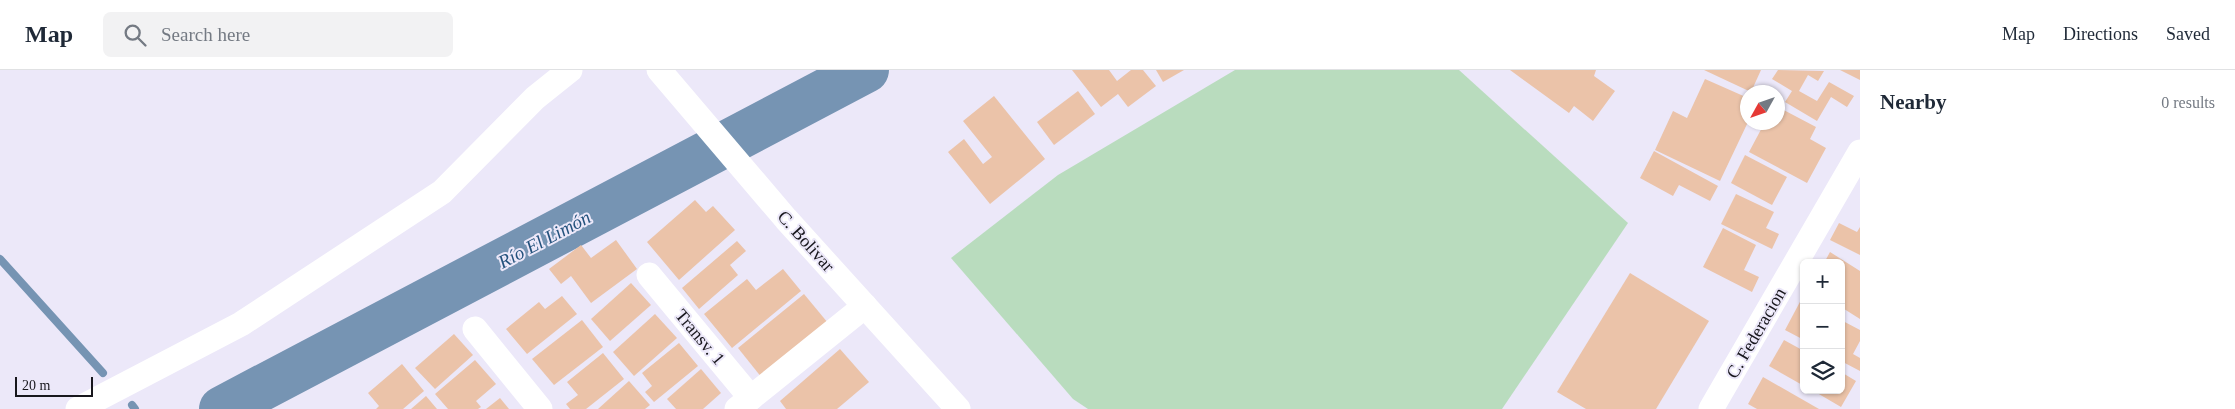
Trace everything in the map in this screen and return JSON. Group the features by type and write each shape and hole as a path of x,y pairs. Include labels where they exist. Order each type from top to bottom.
{"street":[{"path":"535,98 548,70"},
{"path":"78,409 241,324 419,208 442,192 535,98 570,70"},
{"name":"C. Bolivar","path":"660,71 786,219 958,409"},
{"name":"C. Federacion","path":"1711,409 1852,183 1860,152"},
{"name":"Transv. 1","path":"649,275 744,404"},
{"path":"744,404 865,306"},
{"path":"475,329 540,409"}],"green space":[{"path":"1235,70 1459,70 1628,223 1502,409 1088,409 1073,399 951,258 1058,175"}],"building":[{"path":"1072,70 1109,70 1117,81 1131,70 1143,70 1156,86 1128,107 1118,94 1101,107"},
{"path":"1156,70 1184,70 1163,82"},
{"path":"1510,70 1596,70 1594,76 1615,91 1593,121 1574,106 1569,113"},
{"path":"1704,70 1761,70 1754,85 1740,85 1740,87"},
{"path":"1778,70 1824,71 1818,81 1808,75 1799,91 1817,101 1829,82 1854,96 1847,107 1831,97 1817,121 1785,102 1792,91 1785,85 1772,79"},
{"path":"1840,70 1860,70 1860,80"},
{"path":"1705,79 1740,94 1740,130 1744,130 1720,181 1655,150 1673,111 1687,118"},
{"path":"1078,91 1095,114 1054,145 1037,122"},
{"path":"994,96 1045,159 990,204 948,152 964,139 983,164 992,157 963,121"},
{"path":"1785,111 1816,127 1810,139 1826,148 1807,183 1749,152 1761,130 1785,130"},
{"path":"1654,151 1718,186 1710,201 1679,185 1673,196 1640,178"},
{"path":"1745,155 1787,177 1772,205 1731,183"},
{"path":"1736,194 1774,212 1766,228 1779,234 1772,249 1721,224"},
{"path":"695,200 706,212 713,206 735,230 679,280 647,242"},
{"path":"1839,223 1857,232 1860,227 1860,255 1830,240"},
{"path":"1723,228 1756,245 1744,270 1759,277 1752,292 1703,267"},
{"path":"616,240 637,269 591,303 571,276 561,284 549,269 581,245 591,258"},
{"path":"737,241 746,251 730,265 738,275 699,309 682,288"},
{"path":"1830,252 1841,259 1826,259"},
{"path":"1845,262 1860,271 1860,319 1845,310"},
{"path":"783,269 801,291 732,348 704,314 747,279 756,290"},
{"path":"1630,273 1709,321 1656,409 1586,409 1557,392"},
{"path":"631,283 651,305 610,341 591,319"},
{"path":"804,294 828,323 762,378 738,348"},
{"path":"562,296 577,314 527,354 506,329 539,302 545,309"},
{"path":"1800,302 1800,338 1785,330"},
{"path":"655,314 677,338 634,376 613,352"},
{"path":"582,320 603,347 554,385 532,359"},
{"path":"1845,322 1860,330 1860,341 1853,354 1860,358 1860,371 1845,363"},
{"path":"454,334 473,355 435,389 415,368"},
{"path":"1784,340 1800,349 1800,384 1769,366"},
{"path":"679,343 698,366 654,402 645,392 652,386 642,373"},
{"path":"840,349 869,382 837,409 786,409 780,401"},
{"path":"603,353 624,379 586,409 570,409 566,404 578,395 567,382"},
{"path":"475,360 496,384 476,401 481,407 478,409 448,409 435,394"},
{"path":"402,364 424,391 403,409 376,409 379,406 368,393"},
{"path":"701,369 721,393 703,409 676,409 667,399"},
{"path":"1845,374 1856,381 1841,407 1819,394 1845,394"},
{"path":"1763,377 1819,409 1757,409 1748,404"},
{"path":"629,381 650,405 645,409 598,409"},
{"path":"426,396 437,409 411,409"},
{"path":"500,398 509,409 486,409"}],"waterway":[{"name":"Río El Limón","path":"222,409 866,70"},
{"path":"0,259 103,373"},
{"path":"132,405 135,409"}]}
